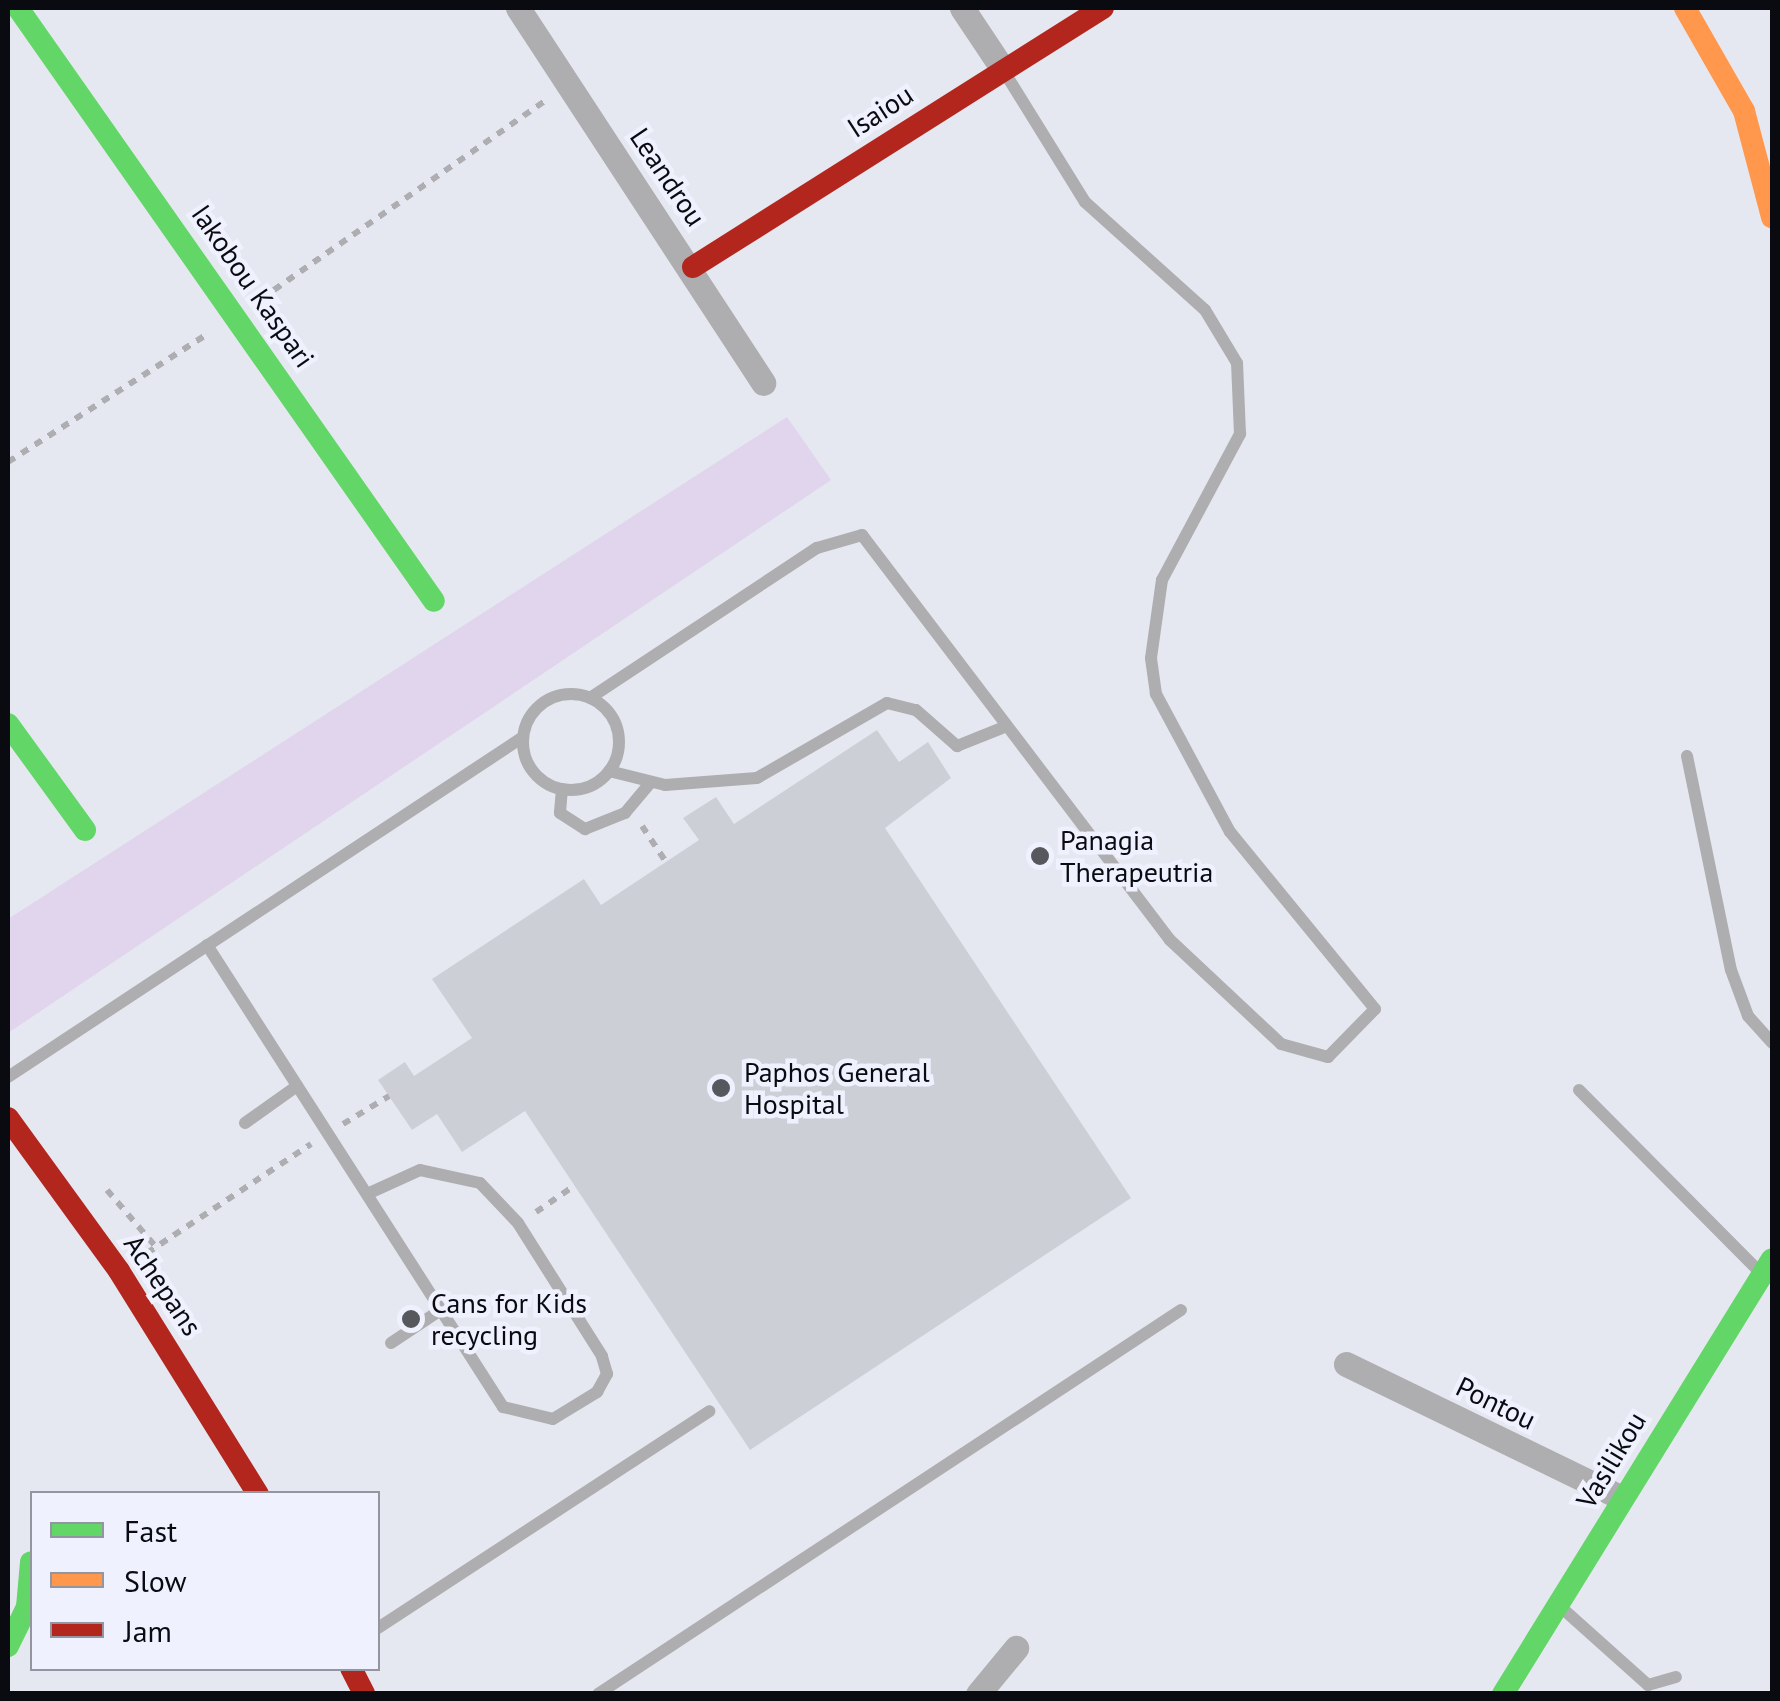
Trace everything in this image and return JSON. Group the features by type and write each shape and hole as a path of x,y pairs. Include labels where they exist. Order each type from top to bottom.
{"street":[{"name":"Iakobou Kaspari","path":"18,8 238,315 434,601"},
{"name":"Leandrou","path":"518,8 693,268 763,384"},
{"path":"962,8 1002,68"},
{"name":"Isaiou","path":"693,268 1002,68 1102,8"},
{"path":"1685,8 1744,112 1772,217"},
{"path":"8,724 85,830"},
{"name":"Achepans","path":"8,1118 119,1271 256,1491"},
{"name":"Vasilikou","path":"1504,1694 1563,1609 1620,1496 1768,1267"},
{"name":"Pontou","path":"1346,1364 1620,1496"},
{"path":"8,1646 27,1607 30,1573"},
{"path":"978,1694 1016,1648"},
{"path":"352,1671 364,1694"}],"lane":[{"path":"8,1078 523,737 546,700 590,698 850,534 873,544 1002,728 1170,940 1281,1044 1328,1057 1375,1010 1230,832 1156,694 1158,598 1240,434 1237,363 1206,310 1085,202 1002,68"},
{"path":"590,698 618,732 610,771"},
{"path":"562,789 610,771 650,784 758,778 887,703 916,710 957,746 1002,728"},
{"path":"523,737 532,771 562,789"},
{"path":"1687,756 1732,970 1748,1016 1772,1042"},
{"path":"562,789 560,813 574,827 604,825 630,809 650,784"},
{"path":"206,945 328,1134 367,1194 442,1309 518,1418 553,1419 596,1392 607,1374 602,1356 518,1224 480,1183 449,1172 401,1174 367,1194"},
{"path":"245,1123 297,1086"},
{"path":"1579,1090 1768,1267"},
{"path":"390,1343 442,1309"},
{"path":"598,1694 1181,1310"},
{"path":"380,1627 709,1411"},
{"path":"1563,1609 1648,1685 1676,1677"}],"path":[{"path":"8,462 238,315 569,84"},
{"path":"630,809 666,862"},
{"path":"119,1271 389,1096"},
{"path":"518,1224 574,1186"}],"shaded area":[{"path":"787,417 831,480 8,1033 8,919"}],"building":[{"name":"Paphos General Hospital","path":"877,730 899,762 928,742 951,778 885,828 1131,1198 750,1450 525,1111 462,1152 437,1114 412,1130 378,1080 405,1062 414,1076 472,1038 432,979 584,879 601,905 699,840 683,818 716,797 734,824"}],"traffic: fast":[{"path":"18,8 434,601"},
{"path":"8,724 85,830"},
{"path":"1503,1694 1772,1259"},
{"path":"8,1646 27,1607 30,1573"}],"traffic: slow":[{"path":"1685,8 1744,111 1772,217"}],"traffic: jam":[{"path":"693,267 1103,8"},
{"path":"8,1118 119,1271 256,1491"},
{"path":"352,1671 364,1694"}],"place":[{"name":"Panagia Therapeutria","path":"1040,856"},
{"name":"Paphos General Hospital","path":"721,1088"},
{"name":"Cans for Kids recycling","path":"411,1319"}]}
